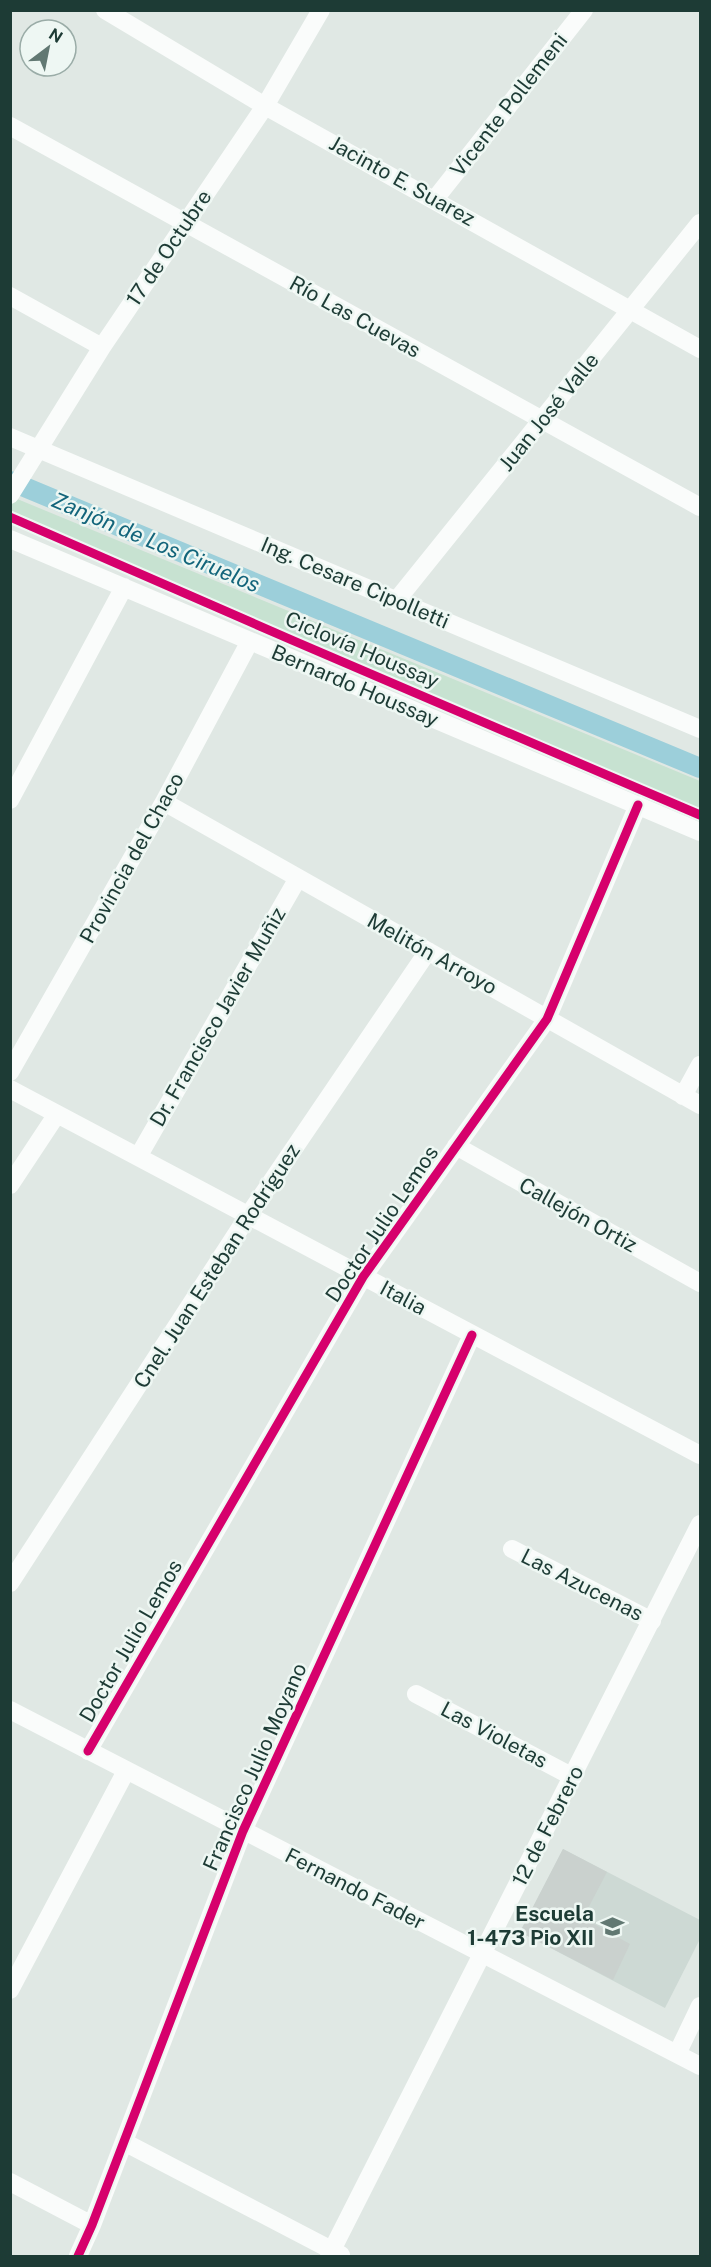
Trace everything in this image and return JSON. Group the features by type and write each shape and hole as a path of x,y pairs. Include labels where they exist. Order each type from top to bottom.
{"street":[{"name":"17 de Octubre","path":"18,482 102,347 265,106 321,10"},
{"name":"Vicente Pollemeni","path":"435,199 584,10"},
{"name":"Jacinto E. Suarez","path":"110,12 265,106 700,349"},
{"name":"Río Las Cuevas","path":"10,126 700,507"},
{"name":"Juan José Valle","path":"396,601 700,224"},
{"path":"10,296 102,347"},
{"name":"Ing. Cesare Cipolletti","path":"10,437 700,729"},
{"name":"Bernardo Houssay","path":"10,539 700,832"},
{"path":"10,800 124,587"},
{"name":"Provincia del Chaco","path":"10,1072 164,802 250,641"},
{"name":"Melitón Arroyo","path":"164,802 700,1106"},
{"name":"Doctor Julio Lemos","path":"88,1751 363,1277 547,1019 638,806"},
{"name":"Dr. Francisco Javier Muñiz","path":"138,1157 298,878"},
{"name":"Cnel. Juan Esteban Rodríguez","path":"10,1582 248,1216 428,951"},
{"path":"683,1096 700,1065"},
{"name":"Italia","path":"10,1089 700,1455"},
{"path":"10,1185 57,1114"},
{"name":"Callejón Ortiz","path":"456,1146 700,1283"},
{"name":"Francisco Julio Moyano","path":"78,2256 92,2225 243,1831 472,1335"},
{"name":"12 de Febrero","path":"335,2255 483,1954 700,1524"},
{"name":"Las Azucenas","path":"512,1549 652,1621"},
{"name":"Las Violetas","path":"416,1694 573,1777"},
{"name":"Fernando Fader","path":"10,1710 126,1772 700,2066"},
{"path":"10,1990 126,1772"},
{"path":"676,2054 700,2006"},
{"path":"124,2142 335,2255"},
{"path":"10,2182 92,2225"}],"shaded area":[{"name":"Escuela 1-473 Pio XII","path":"563,1849 700,1920 700,1939 665,2008 520,1932"}],"green space":[{"path":"10,496 700,781 700,815 11,520"}],"building":[{"path":"563,1849 607,1872 583,1918 630,1944 613,1980 520,1932"}],"waterway":[{"name":"Zanjón de Los Ciruelos","path":"10,481 700,768"}],"cycle path":[{"name":"Ciclovía Houssay","path":"10,517 700,815"},
{"path":"88,1751 363,1277 547,1019 638,805"},
{"path":"78,2256 92,2225 243,1831 472,1335"}],"place":[{"name":"Escuela 1-473 Pio XII","path":"612,1926"}]}
